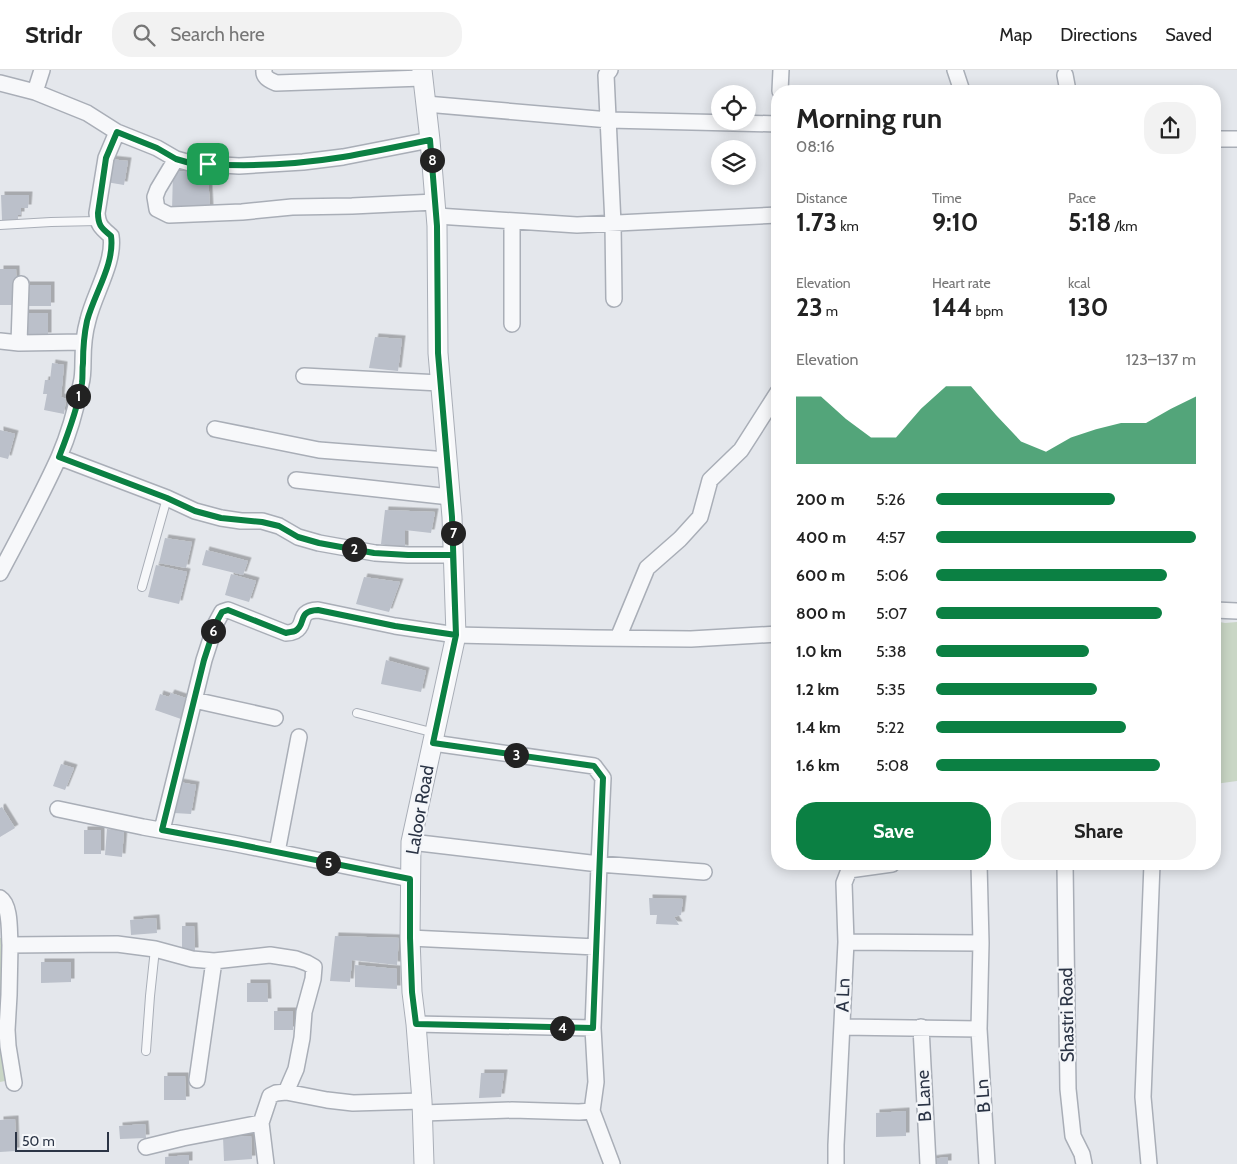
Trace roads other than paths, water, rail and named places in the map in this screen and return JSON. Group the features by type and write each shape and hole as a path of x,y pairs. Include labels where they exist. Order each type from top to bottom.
{"street":[{"path":"35,92 42,70"},
{"path":"264,70 267,79 276,82 422,74"},
{"path":"610,70 606,74 613,224 614,300"},
{"path":"780,85 781,70"},
{"path":"955,70 960,85"},
{"name":"Laloor Road","path":"422,74 436,209 438,353 452,517 456,635 411,842 410,938 412,992 422,1107 424,1164"},
{"path":"1065,75 1067,85"},
{"path":"0,83 35,92 88,113 117,132 157,148 176,159 190,163 239,166 303,162 344,157 430,140"},
{"path":"426,104 609,120 771,124"},
{"path":"0,573 59,457 68,433 82,382 84,342 92,306 112,249 111,236 101,227 98,221 98,213 106,158 117,132"},
{"path":"1221,139 1237,139"},
{"path":"176,159 155,197 158,209 169,215 242,212 292,207 352,206 436,209 512,221 577,225 771,215"},
{"path":"512,221 512,324"},
{"path":"19,344 20,284"},
{"path":"0,341 19,344 84,342"},
{"path":"304,376 440,383"},
{"path":"618,638 647,568 680,539 700,517 710,480 741,450 771,403"},
{"path":"215,429 319,450 447,460"},
{"path":"59,457 167,498 195,511 221,518 262,522 279,526 298,537 319,543 374,553 453,555"},
{"path":"296,480 450,497"},
{"path":"162,830 204,660 216,623 222,612 228,610 286,633 294,631 299,627 304,614 318,610 395,626 456,635 691,639 771,634"},
{"path":"1221,610 1237,611"},
{"path":"194,700 275,718"},
{"path":"277,852 300,737"},
{"path":"434,738 594,766 603,778 593,1028 596,1082 592,1111 612,1164"},
{"path":"58,809 410,879"},
{"path":"411,842 599,864 704,872"},
{"name":"A Ln","path":"836,1164 846,942 844,883 849,870"},
{"path":"842,1027 978,1029 981,943 979,870"},
{"name":"Shastri Road","path":"1065,870 1068,1088 1073,1136 1082,1154 1084,1164"},
{"path":"1149,1164 1144,1097 1152,870"},
{"path":"0,898 4,901 7,909 10,945 7,1030 14,1083"},
{"path":"410,938 596,947"},
{"path":"846,942 981,943"},
{"path":"10,945 117,944 155,949 192,959 214,961 270,956 296,959 307,963 314,967 313,979 304,1012 302,1038 296,1069 286,1092"},
{"path":"196,1080 214,961"},
{"path":"416,1024 593,1028"},
{"name":"B Lane","path":"921,1027 928,1164"},
{"name":"B Ln","path":"978,1029 987,1164"},
{"path":"266,1164 261,1123 270,1096 276,1092 353,1103 422,1107 592,1111"},
{"path":"146,1147 261,1123"}],"lane":[{"path":"0,225 98,221"},
{"path":"142,587 167,498"},
{"path":"357,713 434,738"},
{"path":"146,1051 155,949"}]}
